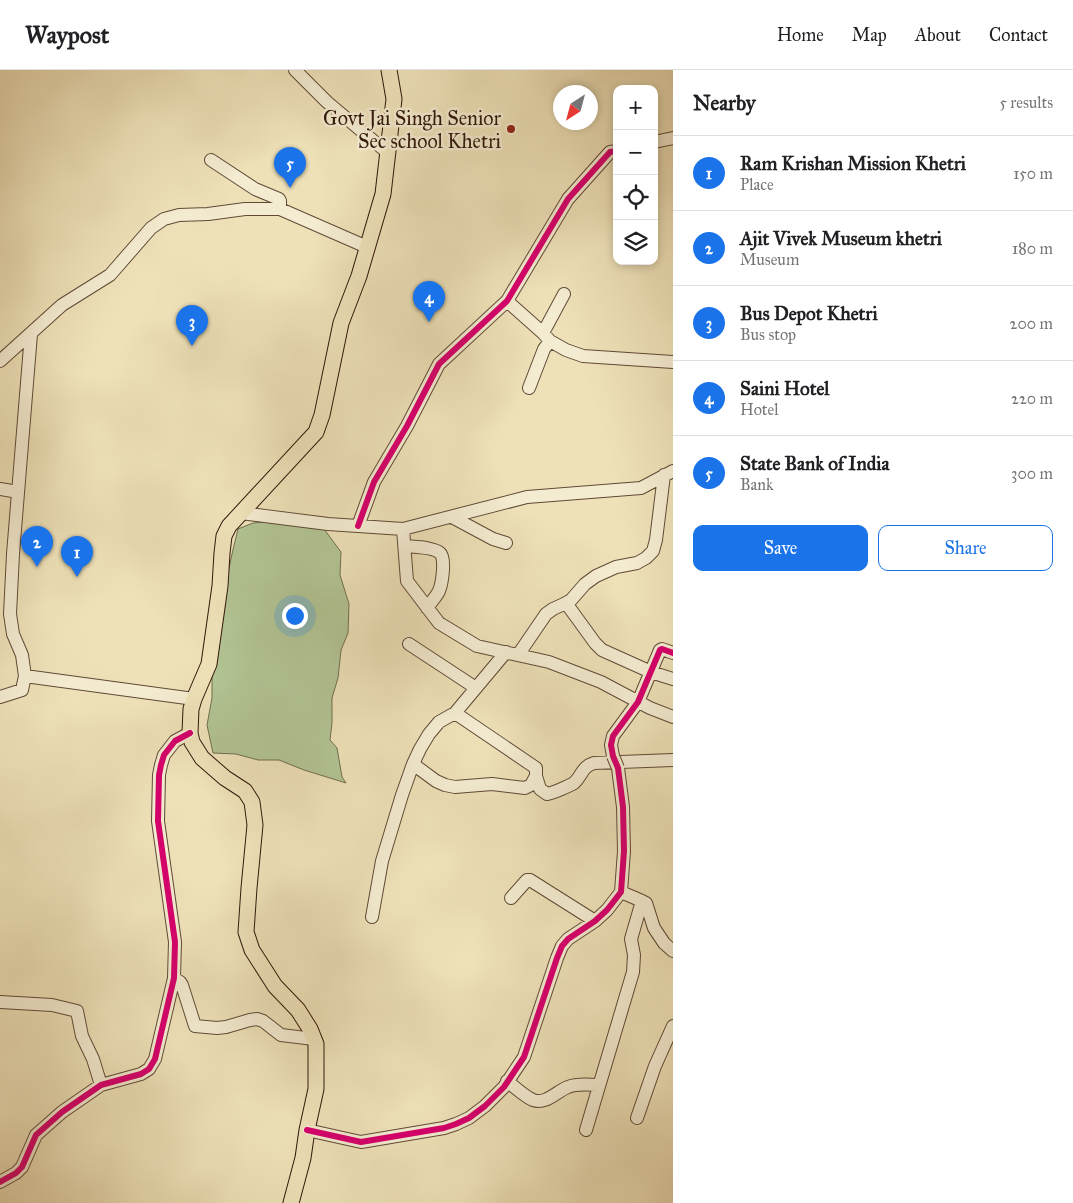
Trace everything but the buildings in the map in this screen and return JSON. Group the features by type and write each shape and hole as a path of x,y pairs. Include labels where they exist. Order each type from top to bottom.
{"main road":[{"path":"291,1203 303,1158 316,1089 316,1044 310,1029 298,1010 275,986 252,950 246,932 255,825 252,802 245,791 225,778 202,758 192,742 190,733 191,709 209,664 220,586 224,536 229,526 316,432 322,415 341,323 359,276 383,194 394,99 389,70"}],"street":[{"path":"295,70 328,102 388,153"},
{"path":"658,141 673,138"},
{"path":"358,526 374,482 407,426 439,364 507,301 568,199 610,152 613,152"},
{"path":"211,160 255,188 279,199 280,209"},
{"path":"0,361 62,305 110,275 151,228 164,219 179,215 208,214 245,209 280,209 367,247"},
{"path":"529,388 564,294"},
{"path":"507,301 547,337 566,350 583,356 673,362"},
{"path":"0,696 22,690 25,676 22,655 13,634 10,614 31,334"},
{"path":"242,513 328,524 403,529 527,497 641,488 669,473"},
{"path":"372,917 382,861 413,764 429,734 439,722 455,713 546,614 571,600 584,584 596,576 616,567 637,563 653,551 669,473"},
{"path":"0,489 18,492"},
{"path":"452,517 493,539 506,543"},
{"path":"403,529 407,581 439,623 478,646 558,665 601,682 638,702 673,717"},
{"path":"405,546 435,550 442,556 444,566 440,588 436,597 427,608"},
{"path":"566,603 598,647 651,672 673,680"},
{"path":"409,644 476,688"},
{"path":"308,1131 356,1142 364,1142 444,1128 469,1118 485,1106 504,1087 524,1057 562,946 568,939 595,921 607,910 621,892 624,842 623,807 616,762 611,744 613,736 638,702 661,649 673,653"},
{"path":"25,676 194,699"},
{"path":"455,713 534,767 540,789 547,794 554,793 572,784 585,767 594,763 673,760"},
{"path":"0,1182 16,1173 22,1166 36,1135 62,1112 101,1085 141,1074 148,1069 155,1059 174,978 175,942 158,821 158,787 164,755 175,741 190,733"},
{"path":"413,764 436,781 455,787 492,784 525,788 531,785 536,776"},
{"path":"511,898 527,880 530,880 595,921"},
{"path":"621,892 646,903 654,928 664,943 673,951"},
{"path":"586,1130 633,972 634,955 632,939 642,901"},
{"path":"174,978 182,985 195,1026 217,1028 257,1020 263,1021 281,1035 314,1039"},
{"path":"0,1002 52,1004 77,1011 82,1036 93,1059 101,1085"},
{"path":"637,1118 655,1066 673,1026"},
{"path":"507,1081 533,1100 541,1101 548,1099 569,1086 580,1084 599,1086"}],"green space":[{"path":"275,521 324,529 341,552 340,575 349,604 348,633 341,650 338,678 332,698 330,740 337,748 342,777 346,783 279,760 258,760 236,754 213,753 207,725 212,698 212,673 219,649 226,583 238,529 253,523"}],"cycle path":[{"path":"358,526 374,482 407,426 439,364 507,301 568,199 610,152 613,152"},
{"path":"307,1130 361,1142 444,1128 469,1118 485,1106 504,1087 524,1057 562,946 568,939 595,921 607,910 621,892 624,851 623,807 618,768 611,745 613,736 638,702 660,650 673,653"},
{"path":"0,1182 16,1173 22,1167 36,1135 62,1112 101,1085 141,1074 149,1069 155,1059 174,978 175,942 158,821 159,775 164,755 175,741 190,733"}],"place":[{"name":"Govt Jai Singh Senior Sec school Khetri","path":"511,129"},
{"name":"State Bank of India","path":"290,188"},
{"name":"Saini Hotel","path":"429,322"},
{"name":"Bus Depot Khetri","path":"192,346"},
{"name":"Ajit Vivek Museum khetri","path":"37,567"},
{"name":"Ram Krishan Mission Khetri","path":"77,577"}]}
